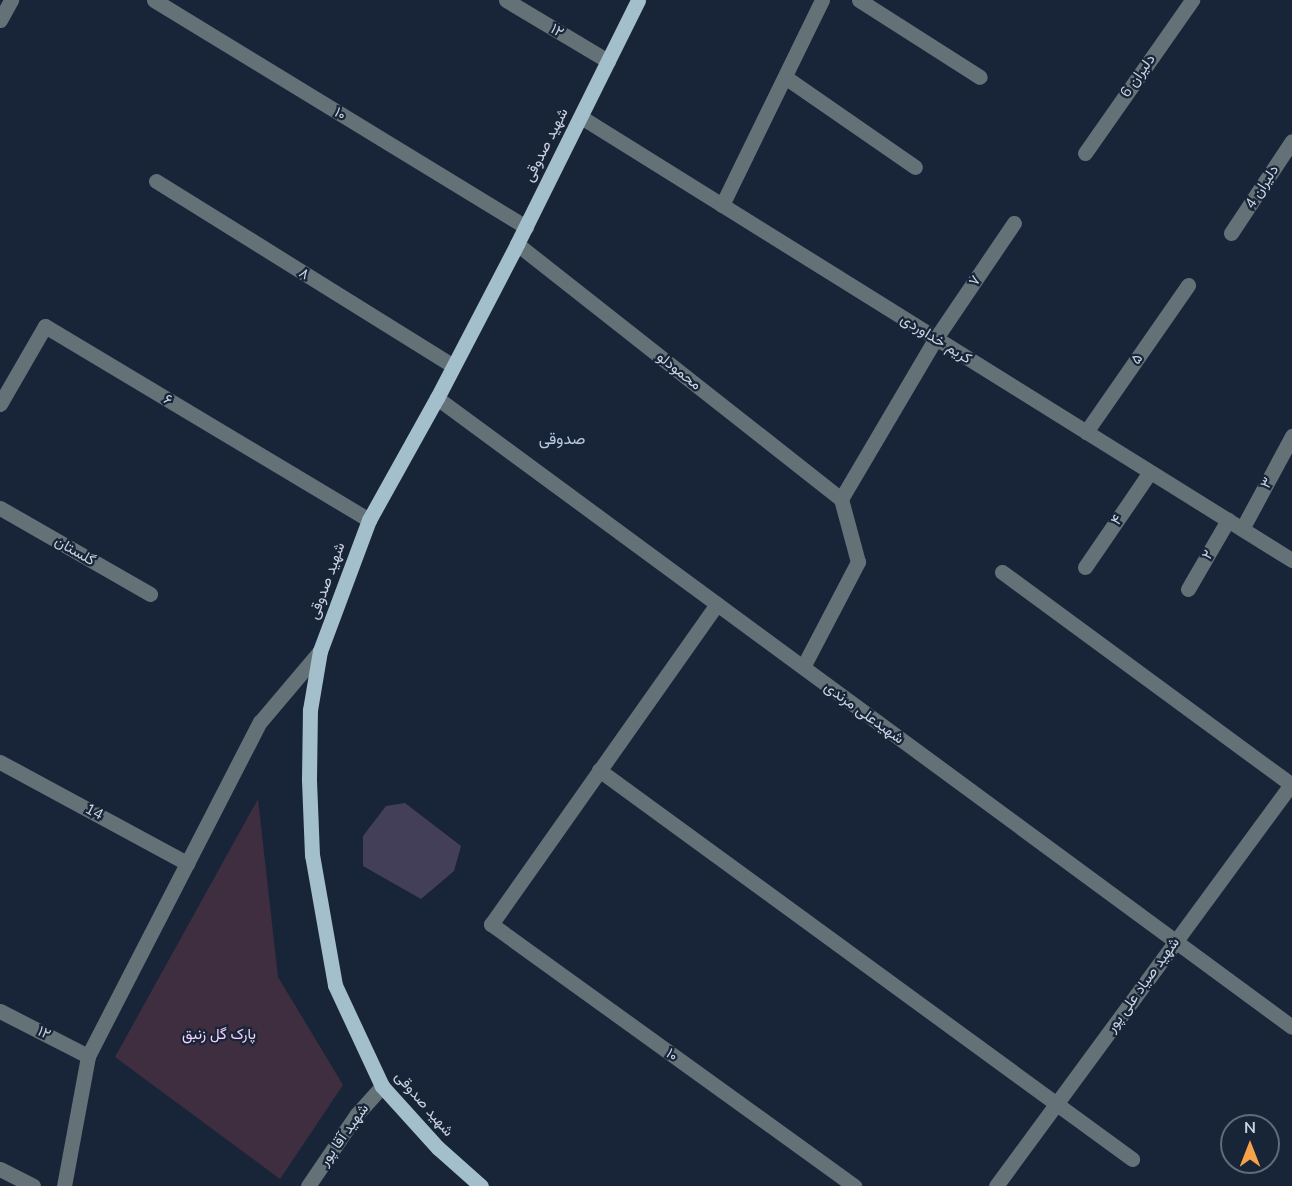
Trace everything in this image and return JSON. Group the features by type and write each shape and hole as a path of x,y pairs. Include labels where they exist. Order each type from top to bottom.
{"main road":[{"name":"شهید صدوقی","path":"481,1186 438,1148 382,1086 335,985 312,855 309,779 310,710 320,651 369,520 437,398 517,244 638,0"}],"street":[{"path":"0,20 11,0"},
{"name":"۱۰","path":"154,0 525,227"},
{"name":"۱۲","path":"506,0 608,61"},
{"path":"722,205 822,0"},
{"path":"859,0 980,77"},
{"name":"دلیران 6","path":"1085,153 1192,0"},
{"path":"785,77 915,167"},
{"name":"کریم خداوردی","path":"581,117 1292,560"},
{"name":"دلیران 4","path":"1232,233 1292,141"},
{"name":"۸","path":"156,182 453,366"},
{"name":"۷","path":"841,499 936,338 1014,223"},
{"name":"محمودلو","path":"517,244 841,499"},
{"name":"۵","path":"1086,432 1188,285"},
{"name":"۶","path":"0,404 45,326 369,520"},
{"name":"شهیدعلی مرندی","path":"437,398 1292,1027"},
{"name":"۳","path":"1242,529 1292,436"},
{"name":"۴","path":"1085,567 1150,472"},
{"path":"803,667 858,562 841,499"},
{"name":"گلستان","path":"0,508 150,594"},
{"name":"۲","path":"1188,589 1228,520"},
{"path":"1002,572 1291,784"},
{"path":"717,604 599,770 1132,1159"},
{"path":"64,1186 88,1056 260,722 320,651"},
{"name":"14","path":"0,762 187,863"},
{"name":"۱۰","path":"599,770 491,924 854,1186"},
{"name":"شهید صیاد علی پور","path":"996,1186 1291,784"},
{"name":"۱۲","path":"0,1011 88,1056"},
{"name":"شهید آقا پور","path":"308,1186 357,1114 382,1086"},
{"path":"0,1169 33,1186"}],"green space":[{"name":"پارک گل زنبق","path":"258,799 278,977 343,1085 280,1179 115,1057"}],"building":[{"path":"405,803 461,846 454,871 421,899 363,866 363,836 386,806"}],"district":[{"name":"صدوقی","path":"562,439"}]}
